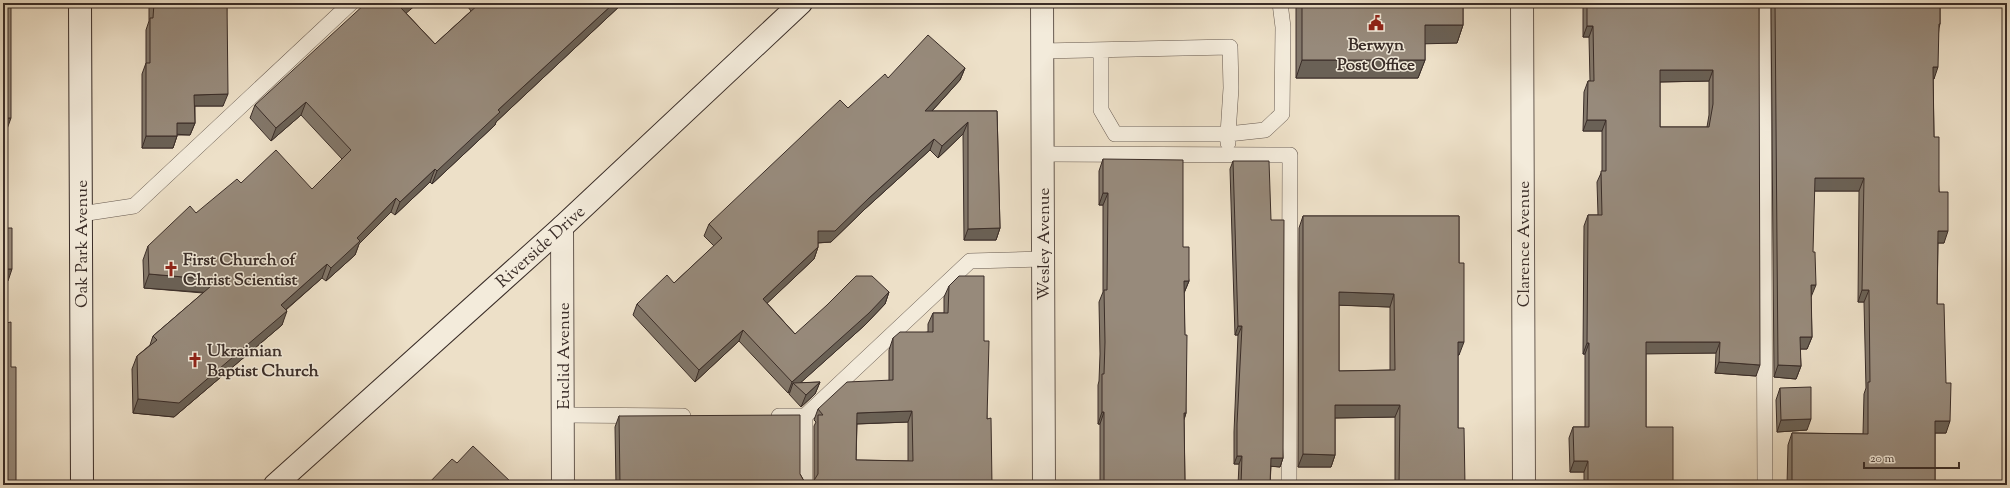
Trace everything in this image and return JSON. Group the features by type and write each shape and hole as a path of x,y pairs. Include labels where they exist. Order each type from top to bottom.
{"street":[{"name":"Oak Park Avenue","path":"80,3 82,485"},
{"name":"Riverside Drive","path":"275,485 562,227 801,3"},
{"name":"Wesley Avenue","path":"1042,3 1044,485"},
{"name":"Clarence Avenue","path":"1522,3 1524,485"},
{"name":"Euclid Avenue","path":"562,227 564,485"}],"lane":[{"path":"81,214 134,206 351,3"},
{"path":"1115,134 1228,134 1264,130 1282,114 1283,28 1280,3"},
{"path":"1763,3 1765,485"},
{"path":"1042,51 1230,47 1231,88 1228,155"},
{"path":"1101,50 1101,110 1115,134 1114,154"},
{"path":"1042,154 1290,155 1289,485"},
{"path":"767,416 805,416 970,261 1043,259"},
{"path":"563,415 697,416"},
{"path":"805,416 805,485"}],"building":[{"path":"3,3 11,3 11,118 6,118 7,228 12,228 12,269 6,269 6,323 11,322 11,367 16,367 16,485 3,485"},
{"path":"154,3 227,3 228,94 194,95 195,123 177,123 177,136 146,136 146,63 150,63 150,18 153,18"},
{"path":"366,3 407,3 401,8 435,44 480,3 614,3 498,110 500,112 437,171 435,169 400,202 396,198 357,238 360,241 331,268 327,264 281,305 287,311 179,403 138,399 137,356 157,340 153,336 218,280 149,274 148,246 190,206 196,213 237,179 241,183 276,150 312,189 351,150 306,102 276,128 255,105"},
{"name":"Berwyn Post Office","path":"1302,3 1463,3 1463,25 1425,25 1425,60 1302,60"},
{"path":"1587,3 1759,3 1760,365 1719,362 1720,342 1646,342 1646,427 1673,427 1673,485 1588,485 1588,461 1574,461 1573,427 1589,427 1589,343 1587,343 1588,215 1602,215 1601,171 1606,171 1606,120 1587,120 1588,81 1594,81 1593,26 1587,26","holes":["1660,70 1713,70 1713,104 1709,127 1660,127"]},
{"path":"1775,3 1940,3 1938,67 1933,67 1934,137 1939,137 1939,192 1948,192 1948,231 1938,231 1937,304 1944,304 1946,383 1951,383 1950,421 1935,421 1935,485 1792,485 1792,433 1868,434 1868,382 1870,382 1869,290 1862,290 1864,178 1815,178 1813,252 1815,252 1816,285 1811,285 1812,337 1800,337 1801,366 1778,365"},
{"path":"928,35 965,68 925,111 997,111 1000,228 968,229 968,122 942,146 934,139 835,231 818,231 818,247 763,299 795,334 856,276 872,276 889,292 869,313 792,382 743,330 699,370 637,304 667,275 674,283 722,238 709,224 840,100 848,108 885,74 888,78"},
{"path":"1103,159 1183,160 1183,247 1189,247 1189,281 1184,281 1185,335 1187,335 1186,413 1184,413 1185,485 1104,485 1104,412 1102,412 1102,374 1104,374 1105,342 1104,290 1107,290 1108,193 1103,193"},
{"path":"1233,161 1269,161 1271,220 1284,220 1283,458 1271,458 1270,485 1241,485 1242,456 1237,456 1237,424 1242,326 1238,326"},
{"path":"1303,216 1459,216 1459,263 1464,263 1464,342 1458,342 1458,428 1464,428 1465,485 1399,485 1400,405 1335,405 1335,455 1303,454","holes":["1339,292 1394,294 1395,370 1339,371"]},
{"path":"959,276 984,276 984,341 989,341 987,419 991,418 992,485 620,485 619,416 800,415 800,474 804,481 813,482 818,474 818,415 823,415 818,409 847,382 893,380 893,338 900,332 933,332 933,313 948,313 949,286","holes":["912,411 913,461 856,460 857,413"]},
{"path":"820,382 806,395 793,383"},
{"path":"1811,387 1811,419 1781,420 1780,388"},
{"path":"473,446 512,483 510,485 427,485 452,459 457,463"}],"place":[{"name":"Berwyn Post Office","path":"1376,23"},
{"name":"First Church of Christ Scientist","path":"171,269"},
{"name":"Ukrainian Baptist Church","path":"195,360"}]}
